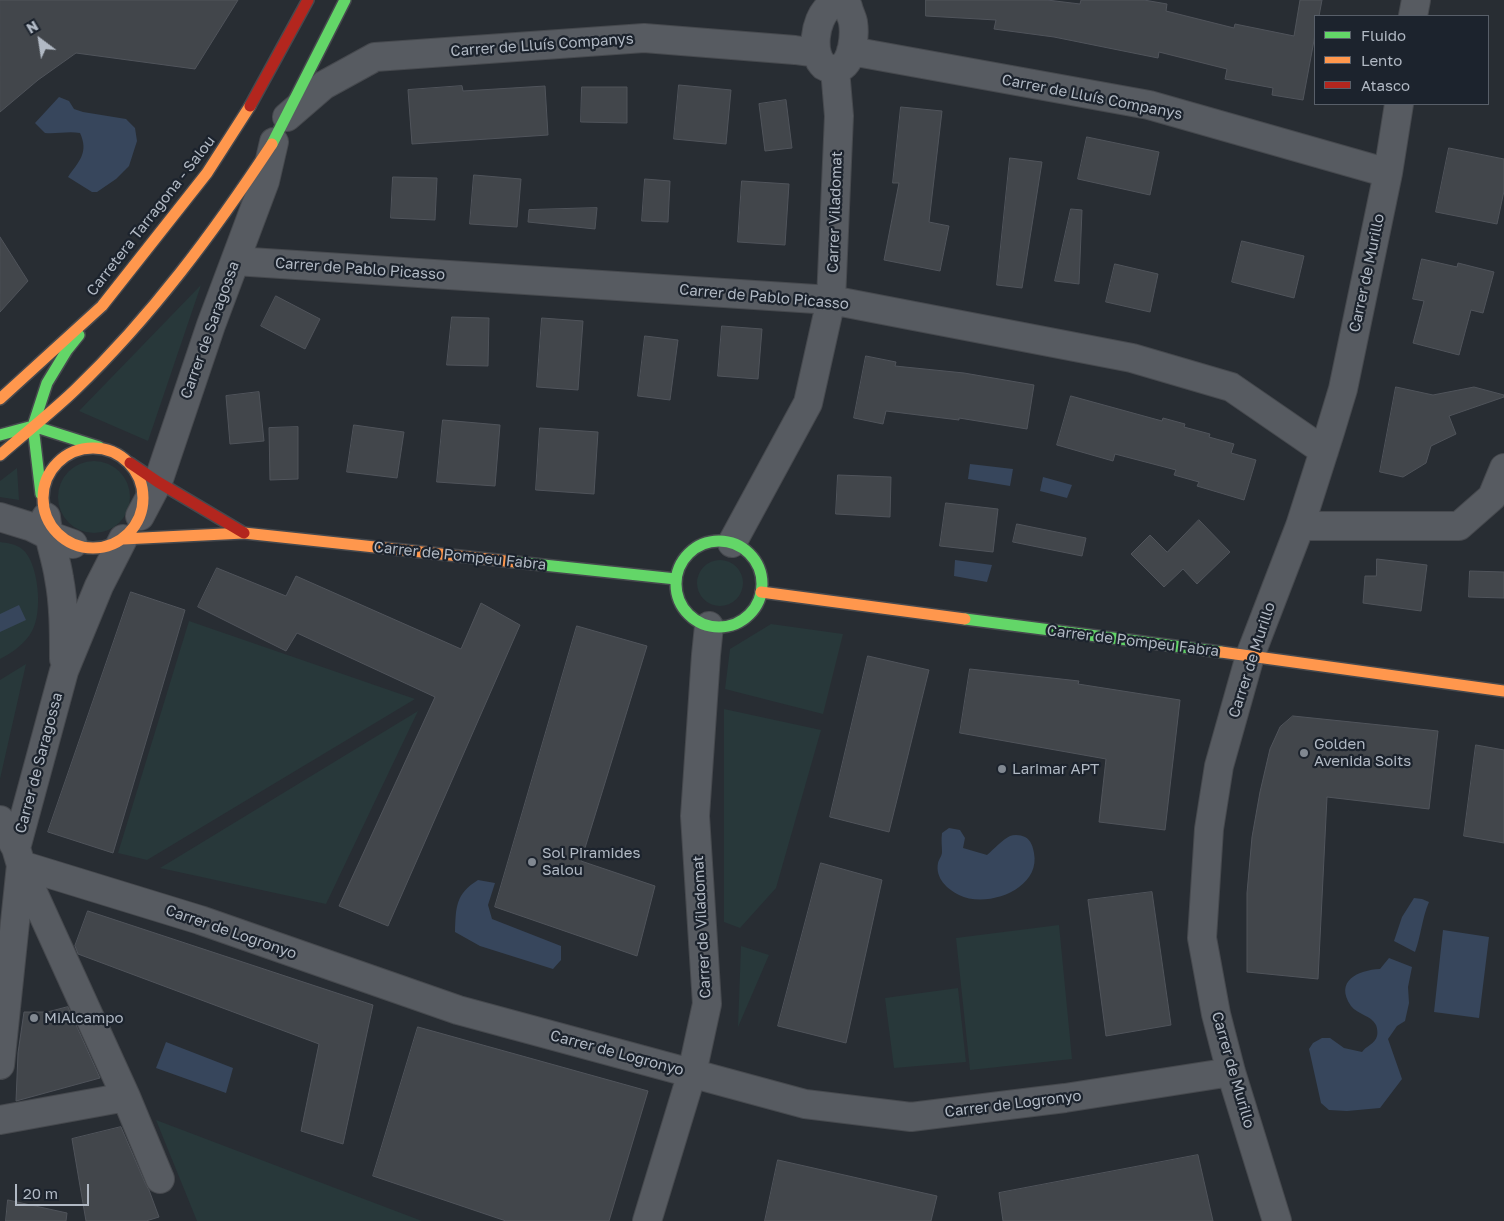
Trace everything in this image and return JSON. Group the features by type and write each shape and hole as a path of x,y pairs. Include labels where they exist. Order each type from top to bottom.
{"street":[{"path":"292,30 294,0"},
{"name":"Carretera Tarragona - Salou","path":"0,400 102,306 207,173 257,96 308,0"},
{"path":"0,455 75,390 136,325 191,260 241,191 274,141 344,0"},
{"path":"1413,15 1416,0"},
{"path":"844,3 853,22 834,58 816,37 820,20 828,8 844,3"},
{"name":"Carrer de Lluís Companys","path":"287,117 324,84 375,57 644,38 795,50 834,58 1149,105 1388,173"},
{"name":"Carrer Viladomat","path":"732,543 808,403 831,300 839,116 834,58"},
{"name":"Carrer de Murillo","path":"1277,1221 1231,1072 1216,1014 1202,938 1209,829 1219,766 1250,656 1300,526 1342,389 1388,173 1399,105"},
{"name":"Carrer de Saragossa","path":"140,516 158,482 211,325 265,181 274,141"},
{"name":"Carrer de Pablo Picasso","path":"235,261 831,300 1132,358 1231,387 1324,451"},
{"path":"52,525 33,426 47,383 67,350 102,306"},
{"path":"0,435 33,426"},
{"name":"Carrer de Pompeu Fabra","path":"33,426 117,453 158,482 244,533"},
{"path":"52,525 43,488 49,473 60,460 73,452 89,447 105,449"},
{"path":"0,517 32,527 52,525 86,548 112,545 123,539 132,530 140,516 144,501 142,486 137,472 127,460"},
{"path":"1300,526 1459,526 1492,497 1504,468"},
{"name":"Carrer de Saragossa","path":"52,525 64,626 64,671"},
{"name":"Carrer de Pompeu Fabra","path":"123,539 244,533 676,579"},
{"name":"Carrer de Saragossa","path":"0,1064 12,863 64,671 99,586 123,539"},
{"path":"720,541 732,543 742,547 756,562 762,582 761,592 756,605 748,616 736,623 710,626 688,614 681,604 677,592 676,579 686,556 696,548 707,542 720,541"},
{"name":"Carrer de Pompeu Fabra","path":"761,592 1504,691"},
{"name":"Carrer de Viladomat","path":"647,1221 692,1073 707,1004 695,816 706,655 710,626"},
{"path":"0,820 12,863 126,1097 160,1179"},
{"name":"Carrer de Logronyo","path":"12,863 200,920 458,1010 805,1104 911,1117 1066,1098 1231,1072"},
{"path":"0,1120 126,1097"}],"shaded area":[{"path":"201,285 148,441 79,411"},
{"path":"87,461 101,461 120,471 130,490 130,504 120,523 101,533 87,533 68,523 58,504 58,490 68,471"},
{"path":"17,468 19,500 0,497 0,481"},
{"path":"0,542 17,546 28,556 36,576 38,601 32,631 18,647 0,659"},
{"path":"720,560 733,564 739,570 743,583 739,596 733,602 720,606 707,602 701,596 697,583 701,570 707,564"},
{"path":"189,621 415,699 147,860 118,853"},
{"path":"771,624 843,634 823,714 725,689 730,649"},
{"path":"26,664 0,779 0,680"},
{"path":"724,709 821,730 776,888 740,928 724,922"},
{"path":"418,711 326,904 160,868"},
{"path":"1059,925 1072,1059 970,1070 956,938"},
{"path":"741,946 769,955 738,1027"},
{"path":"958,988 966,1062 894,1068 885,998"},
{"path":"156,1120 422,1221 197,1221"}],"water":[{"path":"59,97 69,101 74,109 126,119 135,128 137,141 129,166 116,179 97,192 92,192 68,177 82,156 83,140 80,133 45,133 35,123"},
{"path":"970,464 1013,469 1010,486 968,479"},
{"path":"1043,477 1072,485 1067,498 1040,491"},
{"path":"955,560 992,565 987,582 954,576"},
{"path":"19,605 26,620 0,632 0,614"},
{"path":"949,828 960,830 965,838 963,848 987,855 1010,836 1018,835 1027,838 1034,853 1034,866 1029,877 1021,886 1010,893 997,897 971,899 955,893 946,886 938,873 938,863 942,853 942,833"},
{"path":"478,880 495,883 488,905 492,919 561,946 561,960 553,969 480,946 455,932 458,902 470,885"},
{"path":"1414,898 1429,902 1415,952 1394,941 1402,917"},
{"path":"1443,930 1489,937 1479,1018 1434,1012"},
{"path":"1389,958 1412,967 1408,987 1409,1003 1405,1021 1397,1026 1388,1039 1402,1079 1380,1108 1347,1111 1329,1110 1321,1103 1309,1049 1313,1043 1322,1038 1330,1038 1344,1048 1362,1052 1376,1039 1376,1025 1371,1019 1351,1006 1346,997 1345,990 1351,978 1364,972 1380,969"},
{"path":"166,1042 233,1068 226,1093 156,1068"}],"building":[{"path":"0,0 238,0 195,69 76,53 38,80 0,112"},
{"path":"926,0 1047,0 1080,4 1081,0 1144,0 1167,4 1166,11 1234,28 1235,24 1294,36 1300,0 1322,0 1319,15 1314,15 1314,40 1303,100 1272,95 1273,88 1225,79 1227,69 1159,52 1158,58 1054,37 994,29 996,20 926,16"},
{"path":"679,85 731,90 726,144 674,139"},
{"path":"462,86 463,91 545,86 548,135 412,144 408,90"},
{"path":"582,87 627,87 627,123 581,122"},
{"path":"786,100 792,148 765,151 759,104"},
{"path":"901,107 942,111 929,222 949,226 940,271 884,260 899,183 893,183"},
{"path":"1087,137 1159,152 1150,195 1078,179"},
{"path":"1449,148 1504,159 1504,191 1497,224 1436,212"},
{"path":"1010,158 1042,162 1022,288 997,285"},
{"path":"474,175 521,179 517,227 470,224"},
{"path":"393,177 437,178 435,220 391,218"},
{"path":"645,179 670,181 668,222 642,221"},
{"path":"742,181 789,184 785,245 738,242"},
{"path":"597,208 595,229 528,222 529,210"},
{"path":"1071,209 1082,210 1079,284 1055,281"},
{"path":"0,237 28,281 0,312"},
{"path":"1242,241 1304,256 1294,298 1232,282"},
{"path":"1422,259 1457,267 1458,263 1494,272 1483,313 1471,310 1459,355 1413,343 1424,301 1413,299"},
{"path":"1115,264 1158,274 1150,312 1106,302"},
{"path":"276,296 320,319 305,349 261,326"},
{"path":"452,317 489,318 488,366 447,365"},
{"path":"542,318 583,321 578,390 537,387"},
{"path":"722,326 762,329 758,379 718,376"},
{"path":"645,336 678,340 670,400 638,396"},
{"path":"866,356 896,362 895,366 964,373 1034,385 1027,429 959,418 959,420 886,411 883,424 854,418"},
{"path":"1396,387 1433,395 1474,387 1504,395 1504,397 1449,416 1456,434 1431,446 1426,463 1403,477 1380,472"},
{"path":"259,392 264,441 230,444 226,396"},
{"path":"1071,396 1162,421 1163,418 1185,424 1184,427 1210,434 1209,437 1234,444 1231,453 1256,460 1244,500 1197,486 1199,482 1174,475 1176,470 1115,454 1113,461 1057,445"},
{"path":"443,420 500,425 495,486 437,482"},
{"path":"354,425 404,432 397,478 347,472"},
{"path":"298,427 298,479 270,480 269,428"},
{"path":"540,428 598,432 594,494 536,490"},
{"path":"838,475 891,477 890,517 836,514"},
{"path":"946,503 998,509 993,552 940,546"},
{"path":"1199,520 1230,552 1197,584 1183,569 1164,587 1131,554 1150,535 1167,552"},
{"path":"1017,524 1086,538 1082,556 1013,542"},
{"path":"1377,559 1427,565 1421,611 1363,603 1365,576 1376,576"},
{"path":"217,568 286,596 296,576 461,649 481,603 520,625 388,926 339,906 435,697 297,633 286,651 198,607"},
{"path":"1470,571 1504,572 1504,598 1469,597"},
{"path":"131,592 185,610 113,853 48,832"},
{"path":"577,626 647,646 581,861 655,886 637,956 495,907"},
{"path":"868,656 929,670 889,832 830,817"},
{"path":"970,669 1079,681 1078,684 1180,700 1165,830 1099,822 1106,759 960,733"},
{"path":"1293,716 1438,731 1429,809 1327,797 1318,979 1247,972 1247,893 1252,837 1260,792 1270,749 1280,727"},
{"path":"1476,745 1504,750 1504,843 1464,836"},
{"path":"821,863 882,880 846,1043 778,1026"},
{"path":"1152,892 1171,1025 1106,1036 1088,900"},
{"path":"88,911 373,1005 343,1144 301,1131 319,1044 78,954 75,946"},
{"path":"68,1007 100,1078 16,1101 18,1053 24,1012 47,1012"},
{"path":"418,1027 648,1091 609,1221 506,1221 373,1176"},
{"path":"121,1127 159,1217 146,1221 86,1221 72,1139"},
{"path":"1198,1155 1213,1221 1003,1221 999,1193"},
{"path":"778,1160 937,1196 931,1221 765,1221"},
{"path":"8,1200 67,1213 66,1221 6,1221"}],"traffic: fast":[{"path":"272,144 345,0"},
{"path":"41,494 33,426 47,383 67,350 79,335"},
{"path":"0,435 33,426 99,447"},
{"path":"719,541 735,545 749,554 758,568 762,584 758,600 749,614 735,623 719,627 703,623 689,614 680,600 676,584 680,568 689,554 703,545 719,541"},
{"path":"515,562 676,579"},
{"path":"965,619 1221,652"}],"traffic: slow":[{"path":"0,399 102,306 207,173 250,106"},
{"path":"0,455 57,407 130,333 180,273 272,144"},
{"path":"93,448 112,452 129,462 139,479 143,498 139,517 129,534 112,544 93,548 74,544 57,534 47,517 43,498 47,479 57,462 74,452 93,448"},
{"path":"123,539 244,533 515,562"},
{"path":"761,592 965,619"},
{"path":"1221,652 1504,691"}],"traffic: jam":[{"path":"250,106 308,0"},
{"path":"130,463 158,482 244,533"}],"place":[{"name":"Golden Avenida Soits","path":"1304,753"},
{"name":"Larimar APT","path":"1002,769"},
{"name":"Sol Piramides Salou","path":"532,862"},
{"name":"MiAlcampo","path":"34,1018"}]}
